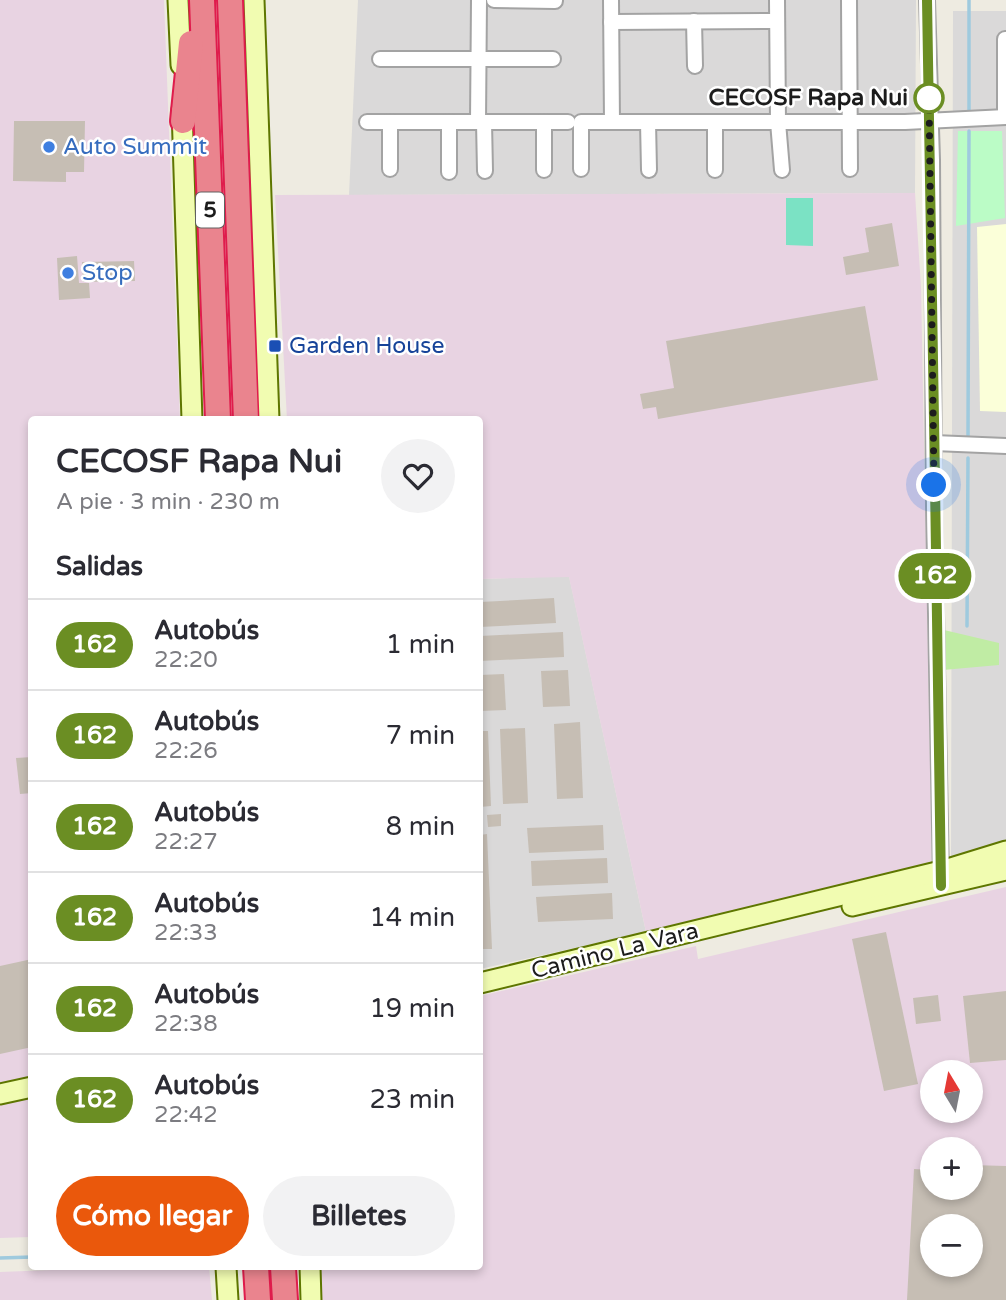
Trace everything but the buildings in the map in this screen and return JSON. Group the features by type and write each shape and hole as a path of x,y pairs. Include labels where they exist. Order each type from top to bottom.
{"highway":[{"path":"183,121 195,0"},
{"name":"5","path":"202,0 218,416"},
{"name":"5","path":"230,0 246,416"},
{"path":"256,1270 258,1300"},
{"path":"283,1270 285,1300"}],"street":[{"path":"178,0 192,416"},
{"path":"254,0 269,416"},
{"path":"479,0 481,122 485,171"},
{"path":"494,0 555,1"},
{"path":"611,0 612,122"},
{"path":"777,0 778,122 782,170"},
{"path":"849,0 850,169"},
{"path":"927,0 941,879"},
{"path":"694,21 695,66"},
{"path":"611,22 777,21"},
{"path":"581,169 581,122 850,122 1005,117 1005,39"},
{"path":"380,59 552,59"},
{"path":"368,122 568,122"},
{"path":"390,122 390,169"},
{"path":"449,122 449,172"},
{"path":"544,122 544,170"},
{"path":"648,122 649,170"},
{"path":"715,122 715,170"},
{"path":"934,443 1006,446"},
{"name":"Camino La Vara","path":"941,879 1006,851"},
{"name":"Camino La Vara","path":"483,982 751,918 941,879 1006,870"},
{"path":"0,1094 28,1088"},
{"path":"226,1270 228,1300"},
{"path":"310,1270 312,1300"}],"shaded area":[{"path":"0,0 164,0 180,416 28,416 28,1237 0,1238"},
{"path":"358,0 916,0 915,193 349,195"},
{"path":"953,11 1006,11 1006,847 951,860"},
{"path":"915,193 921,287 932,869 646,932 569,577 483,579 483,416 287,416 275,195"},
{"path":"1006,224 1006,412 980,411 977,227"},
{"path":"569,576 646,932 483,968 483,579"},
{"path":"1006,887 1006,1300 320,1300 318,1270 483,1270 483,995 696,946 698,959"},
{"path":"209,1270 212,1300 0,1300 0,1272"}],"green space":[{"path":"958,131 1002,131 1005,218 956,226"},
{"path":"786,198 813,198 813,246 786,245"},
{"path":"944,630 999,643 999,665 943,670"}],"waterway":[{"path":"969,0 969,113"},
{"path":"968,439 969,131"},
{"path":"967,626 968,458"},
{"path":"0,1258 28,1257"}],"bus line":[{"name":"162","path":"927,0 932,160 934,506 941,886"}],"place":[{"name":"CECOSF Rapa Nui","path":"929,98"},
{"name":"Auto Summit","path":"49,147"},
{"name":"Stop","path":"68,273"},
{"name":"Garden House","path":"275,346"}],"route":[{"path":"929,98 932,160 934,485"}]}
